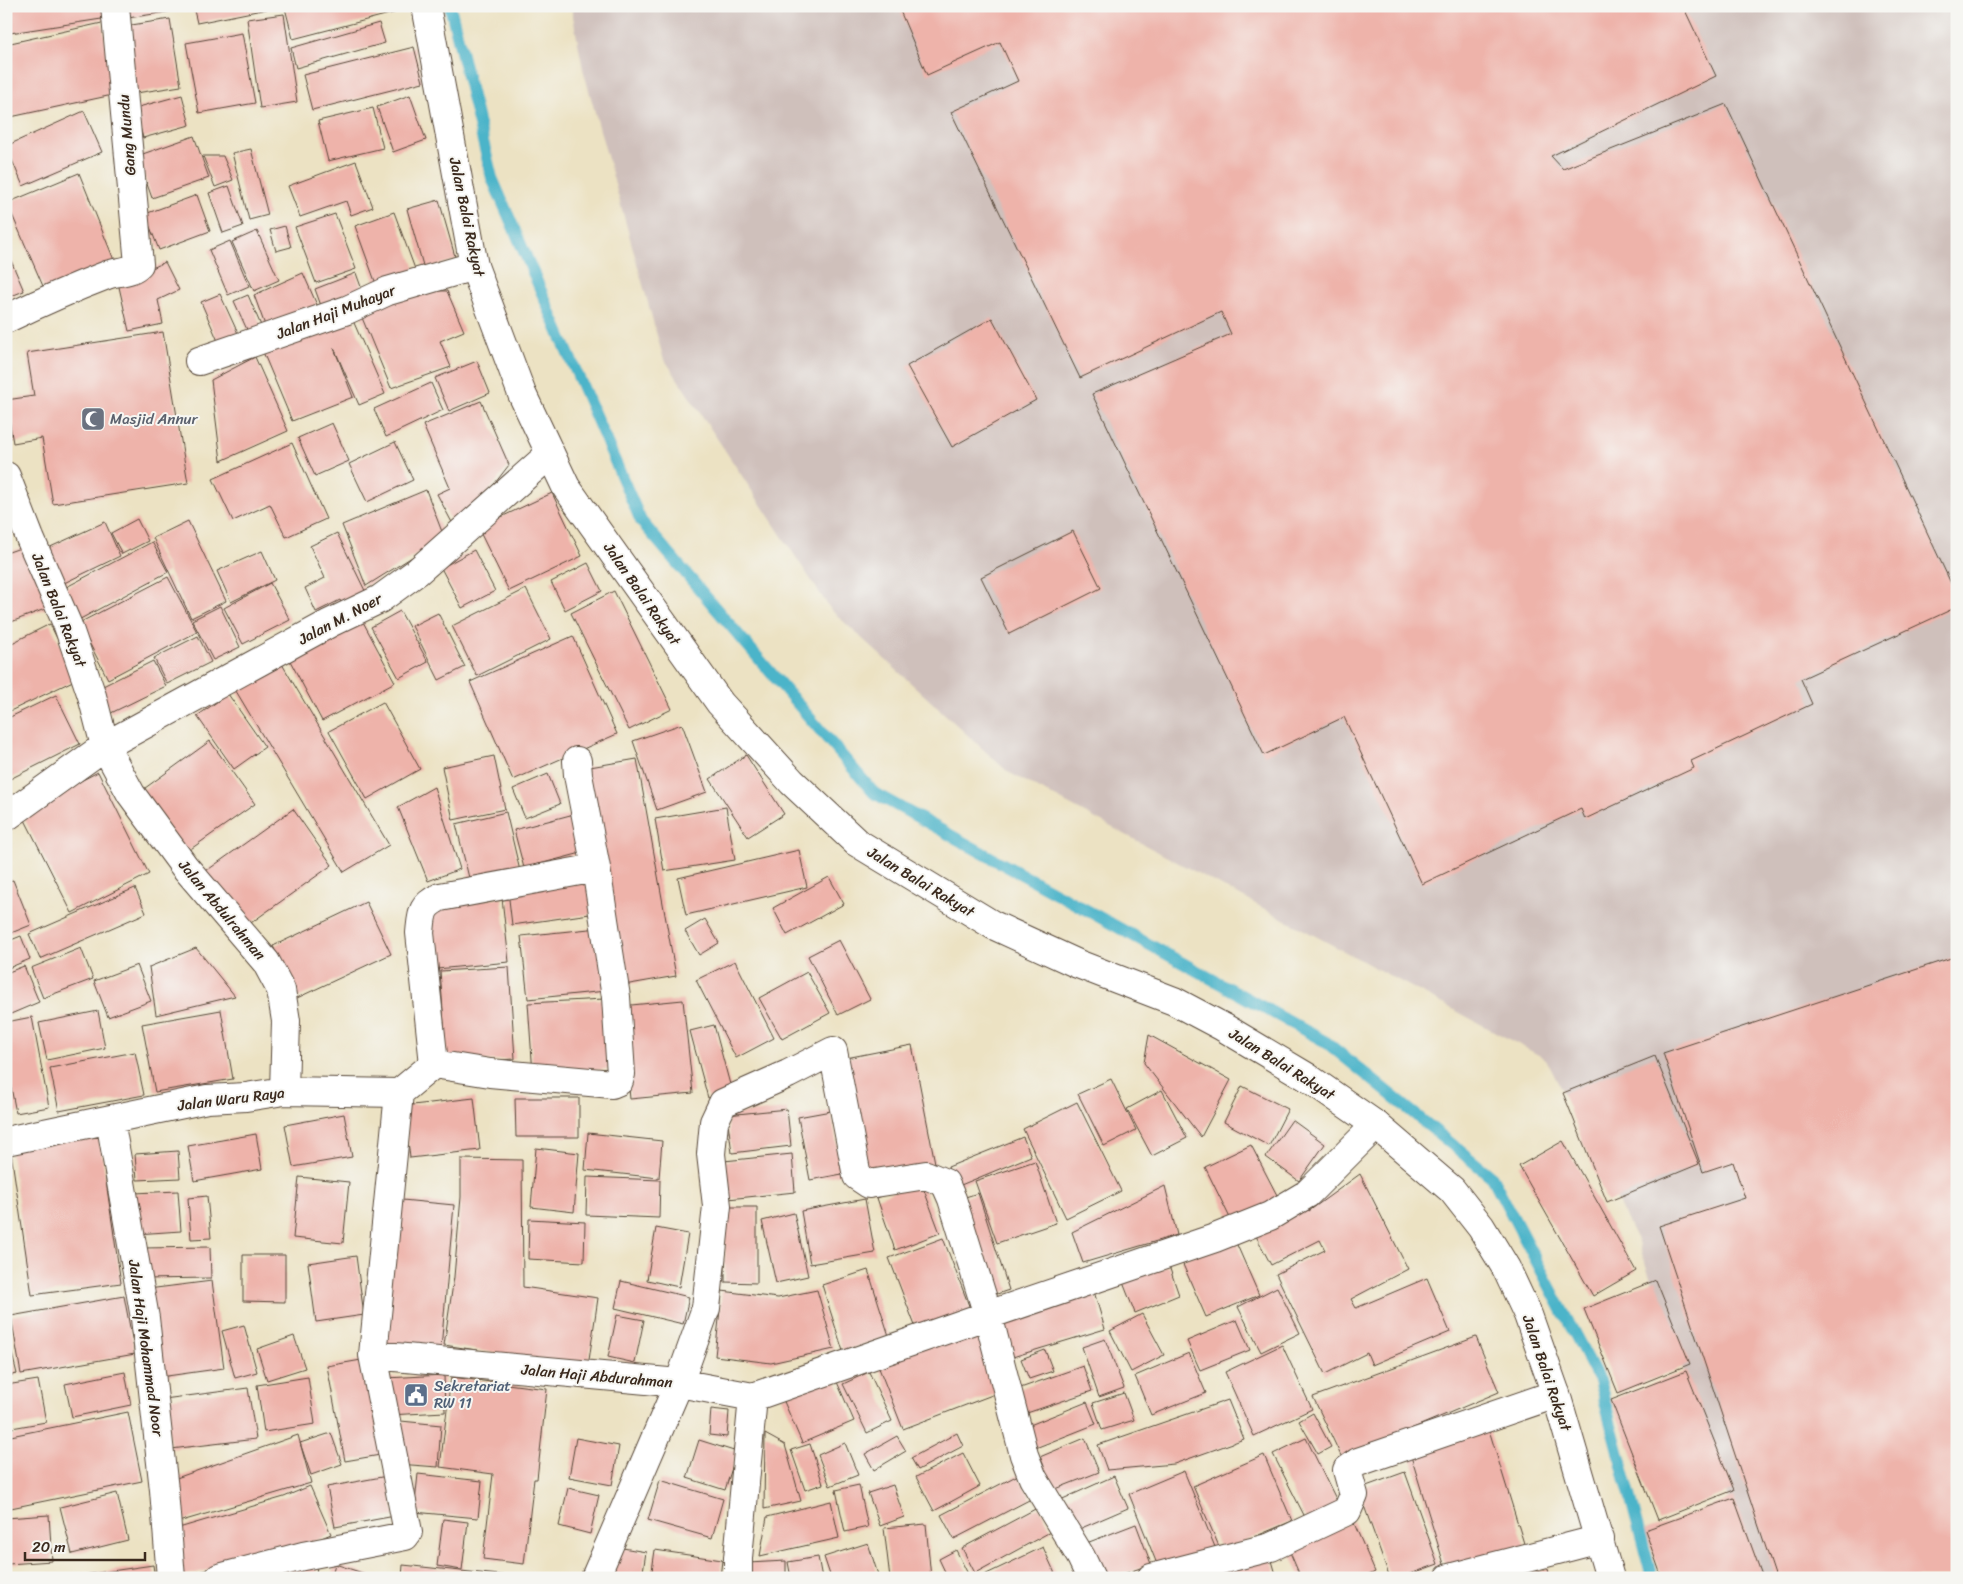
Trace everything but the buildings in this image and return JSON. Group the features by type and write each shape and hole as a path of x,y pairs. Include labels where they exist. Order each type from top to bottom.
{"street":[{"name":"Gang Mundu","path":"6,320 33,306 109,274 134,269 139,264 115,6"},
{"name":"Jalan Balai Rakyat","path":"426,6 474,266 522,394 566,487 720,703 792,782 856,842 993,925 1078,964 1174,1001 1223,1027 1307,1077 1376,1125 1452,1190 1481,1227 1506,1268 1524,1308 1556,1394 1610,1578"},
{"name":"Jalan Haji Muhayar","path":"199,361 347,310 388,291 474,266"},
{"name":"Jalan M. Noer","path":"6,817 105,746 330,623 380,599 417,572 550,454"},
{"name":"Jalan Balai Rakyat","path":"6,476 30,538 68,626 92,696 105,746"},
{"name":"Jalan Abdulrahman","path":"105,746 131,794 184,866 266,962 281,990 286,1022 284,1091"},
{"path":"219,1578 303,1556 405,1536 408,1532 373,1355 399,1093 434,1064 499,1074 612,1084 618,1081 621,1074 616,997 596,868 578,775 578,761"},
{"path":"434,1064 420,933 422,913 429,902 440,897 596,868"},
{"path":"595,1578 679,1383 706,1308 717,1206 712,1154 714,1122 723,1103 788,1074 833,1051 857,1176 869,1184 926,1175 945,1183 952,1199 988,1315 1024,1455 1033,1478 1081,1557 1091,1578"},
{"name":"Jalan Waru Raya","path":"8,1135 110,1120 207,1099 246,1097 284,1091 399,1093"},
{"name":"Jalan Haji Mohammad Noor","path":"110,1120 145,1318 164,1490 171,1578"},
{"path":"738,1578 738,1558 753,1397 1215,1238 1270,1216 1307,1194 1376,1125"},
{"name":"Jalan Haji Abdurahman","path":"373,1355 679,1383 753,1397"},
{"path":"1151,1578 1271,1547 1347,1511 1354,1495 1347,1470 1358,1462 1556,1394"},
{"path":"1449,1578 1600,1539"}],"shaded area":[{"path":"571,6 1957,6 1957,1578 1757,1578 1637,1240 1546,1059 1008,772 831,610 663,357 583,69"}],"waterway":[{"path":"450,6 492,178 641,521 874,793 1326,1042 1492,1177 1599,1380 1652,1578"}],"place":[{"name":"Masjid Annur","path":"93,419"},
{"name":"Sekretariat RW 11","path":"416,1395"}]}
